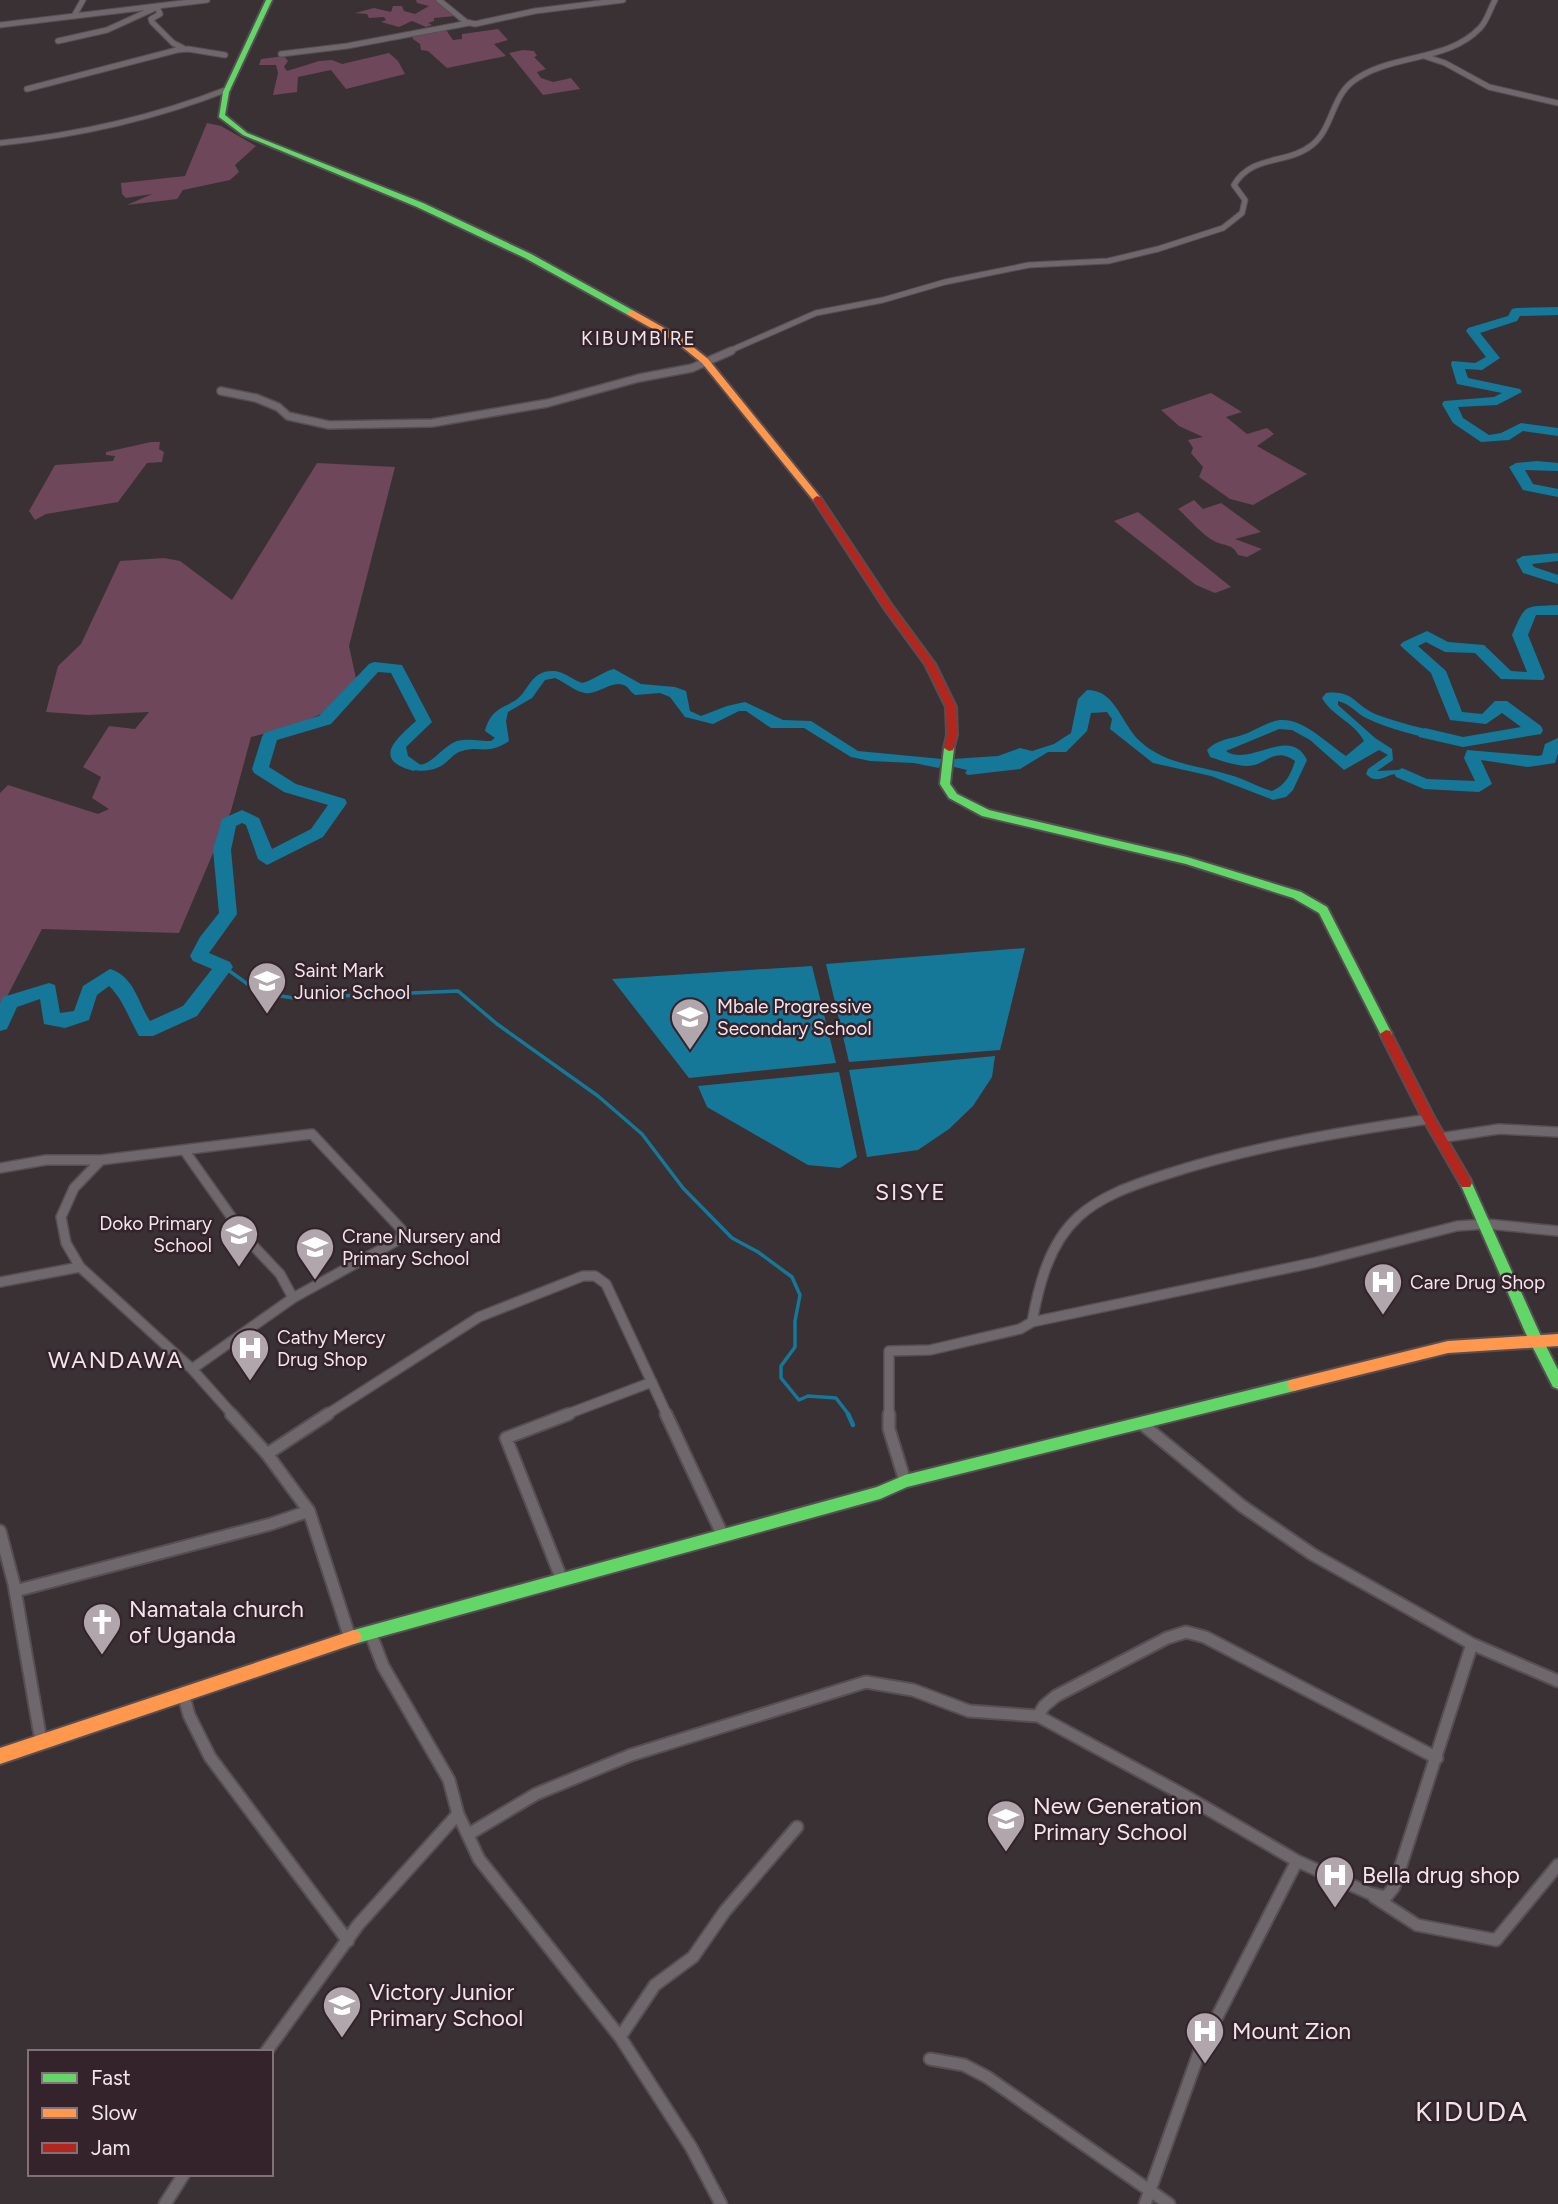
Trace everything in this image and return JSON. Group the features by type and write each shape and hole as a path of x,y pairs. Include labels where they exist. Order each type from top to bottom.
{"street":[{"path":"74,16 83,0"},
{"path":"0,25 207,0"},
{"path":"269,0 264,16 228,89 220,110 221,116 237,131 420,205 528,256 652,324 705,361 812,491 889,608 930,664 951,707 953,735 946,761 945,785 953,796 986,813 1187,861 1297,895 1324,910 1429,1119 1461,1172 1487,1224 1534,1340 1558,1383"},
{"path":"439,0 469,23"},
{"path":"281,54 347,46 469,23 485,23 535,11 623,0"},
{"path":"221,391 269,402 288,416 317,424 423,424 548,403 639,378 692,368 765,338 816,313 1029,265 1116,260 1215,232 1237,217 1244,208 1245,200 1234,185 1242,171 1313,144 1336,101 1358,78 1375,70 1424,56 1475,32 1483,24 1495,0"},
{"path":"58,41 107,30 159,6"},
{"path":"159,6 160,14 152,19 152,22 163,31 167,40 188,49 225,55"},
{"path":"27,89 128,61 188,49"},
{"path":"1424,56 1445,63 1489,87 1558,103"},
{"path":"0,143 97,130 158,115 228,89"},
{"path":"1032,1322 1045,1266 1078,1217 1105,1196 1248,1149 1328,1133 1429,1119"},
{"path":"1440,1138 1458,1132 1558,1132"},
{"path":"0,1168 46,1160 101,1160 312,1134 402,1230 400,1239 293,1298 191,1369"},
{"path":"184,1150 243,1233 290,1286 293,1298"},
{"path":"101,1160 74,1188 65,1204 61,1217 66,1243 80,1267 191,1369 267,1454 309,1511 350,1638"},
{"path":"905,1481 889,1429 889,1351 930,1350 1020,1329 1032,1322 1317,1262 1457,1226 1487,1224 1558,1231"},
{"path":"0,1282 80,1267"},
{"path":"267,1454 479,1317 583,1276 595,1276 606,1284 723,1536"},
{"path":"0,1756 350,1638 880,1493 905,1481 1448,1347 1558,1340"},
{"path":"562,1580 506,1438 652,1382"},
{"path":"1142,1424 1242,1506 1312,1554 1472,1644 1558,1681"},
{"path":"15,1591 271,1524 309,1511"},
{"path":"0,1531 15,1591 41,1741"},
{"path":"370,1632 383,1667 449,1780 458,1814 479,1859 621,2037 691,2147 721,2204"},
{"path":"1038,1716 1044,1706 1056,1696 1167,1637 1186,1632 1215,1642 1437,1758"},
{"path":"1369,1893 1386,1897 1394,1887 1472,1644"},
{"path":"469,1835 536,1794 631,1755 866,1682 913,1690 969,1711 1038,1716 1182,1794 1297,1861 1369,1893 1417,1925 1496,1940 1558,1865"},
{"path":"183,1693 188,1717 234,1790 348,1941"},
{"path":"267,2050 300,2001 392,1886 445,1833 458,1814"},
{"path":"621,2037 655,1985 693,1957 725,1911 797,1827"},
{"path":"1145,2204 1200,2050 1297,1861"},
{"path":"930,2059 964,2065 987,2077 1169,2204"},
{"path":"165,2204 183,2176"}],"shaded area":[{"path":"416,0 440,0 455,16 434,18 434,21 428,23 432,25 426,27 412,21 399,27 381,22 386,20 384,17 369,18 367,14 355,13 374,8 391,12 393,6 402,6 404,11 415,14 429,6 417,3"},
{"path":"498,29 508,40 494,44 506,56 447,68 428,51 421,50 420,44 412,35 446,30 453,40 462,39 462,34"},
{"path":"534,51 537,56 534,57 546,69 537,72 541,78 553,82 571,78 580,89 543,95 509,53"},
{"path":"389,53 398,61 405,74 346,89 331,70 298,77 297,92 273,95 278,73 276,65 259,65 261,59 284,56 288,61 284,67 287,71 319,61 332,60 342,64"},
{"path":"207,123 221,126 256,146 235,165 239,172 230,180 183,190 177,199 127,205 152,194 126,198 122,194 121,183 185,176"},
{"path":"1211,393 1242,412 1226,417 1247,434 1267,428 1274,434 1257,446 1307,474 1253,505 1230,499 1199,477 1203,467 1191,453 1193,448 1188,440 1203,437 1179,426 1161,410"},
{"path":"160,442 159,449 164,452 162,462 147,463 118,502 46,514 35,520 29,511 55,465 113,461 115,456 106,455 106,452"},
{"path":"317,463 395,467 349,646 357,683 321,714 298,725 251,737 231,811 179,933 42,929 0,1010 0,793 8,785 98,814 109,809 92,798 101,777 83,767 109,726 135,729 149,712 88,715 46,712 58,666 81,644 120,561 164,558 180,561 232,600"},
{"path":"1194,500 1203,509 1221,503 1261,532 1235,539 1262,549 1247,557 1238,555 1231,547 1205,535 1178,509"},
{"path":"1138,512 1231,587 1215,593 1196,585 1114,521"}],"water":[{"path":"614,669 641,684 675,687 686,691 690,711 701,716 745,702 783,720 811,721 858,751 942,759 939,768 914,763 870,761 851,757 804,728 771,728 746,711 739,711 713,724 685,717 670,697 660,693 635,695 627,687 617,684 585,693 555,678 545,680 532,698 508,712 506,721 509,741 495,748 462,751 439,767 425,771 407,767 396,750 402,750 409,760 416,764 423,764 457,741 491,741 495,738 485,731 492,716 518,698 534,678 542,673 560,672 582,683"},
{"path":"1087,690 1097,691 1112,702 1135,736 1153,751 1177,762 1229,775 1272,791 1287,779 1295,761 1281,755 1255,765 1243,766 1210,757 1207,750 1219,742 1282,720 1292,721 1311,730 1346,756 1364,741 1355,729 1326,704 1322,698 1326,693 1343,694 1375,714 1450,735 1446,742 1395,729 1366,718 1338,701 1338,705 1375,738 1392,749 1393,760 1377,771 1398,770 1424,784 1407,780 1397,774 1374,779 1366,774 1368,769 1388,755 1379,750 1344,770 1310,740 1292,730 1279,729 1226,751 1246,755 1280,746 1291,746 1300,750 1307,760 1293,790 1286,797 1273,800 1211,776 1153,763 1110,729 1112,719 1107,712 1091,713 1087,731 1066,752 1048,752 1020,769 968,775 965,773 967,770 950,766 952,759 998,756 1020,748 1032,751 1054,744 1071,733 1078,699"},
{"path":"1025,948 1000,1050 849,1062 826,964"},
{"path":"812,966 836,1063 689,1078 612,979"},
{"path":"995,1056 992,1077 973,1106 949,1129 918,1150 867,1157 849,1070"},
{"path":"839,1072 857,1157 840,1168 808,1165 707,1107 698,1086"}],"waterway":[{"path":"1558,311 1516,312 1513,318 1472,331 1494,358 1477,367 1457,364 1462,381 1515,392 1497,401 1449,404 1458,420 1486,439 1504,437 1521,427 1558,432"},
{"path":"1558,467 1516,467 1528,487 1558,493"},
{"path":"1558,557 1523,560 1528,570 1558,580"},
{"path":"1425,733 1463,742 1535,730 1501,705 1486,719 1456,716 1438,671 1408,645 1427,636 1445,647 1479,648 1507,676 1537,677 1520,635 1530,611 1558,610"},
{"path":"0,1024 10,1002 49,990 51,1019 65,1021 82,1015 89,991 110,976 128,993 134,1012 146,1031 190,1011 224,967 199,956 206,941 228,914 222,850 228,823 242,816 253,822 267,859 317,833 339,803 290,788 260,769 270,737 325,720 374,667 397,668 424,722 398,746 402,759 414,766"},
{"path":"1402,773 1424,784 1479,787 1484,784 1472,758 1473,754 1538,761 1549,759 1551,748 1558,743"},
{"path":"224,967 260,993 294,998 458,991 497,1024 598,1096 642,1134 683,1188 732,1238 758,1252 792,1277 800,1295 795,1321 795,1347 781,1366 781,1378 799,1400 808,1396 836,1398 849,1415"},
{"path":"848,1414 853,1425"}],"traffic: fast":[{"path":"269,0 226,92 221,116 245,134 420,205 528,256 631,313"},
{"path":"949,748 945,784 953,796 986,813 1187,861 1297,895 1323,910 1386,1034"},
{"path":"1466,1183 1533,1334 1558,1383"},
{"path":"354,1637 880,1493 905,1481 1294,1385"}],"traffic: slow":[{"path":"631,313 679,340 705,361 817,499"},
{"path":"1294,1385 1448,1347 1558,1340"},
{"path":"0,1756 354,1637"}],"traffic: jam":[{"path":"817,499 889,608 930,664 951,707 952,735 949,748"},
{"path":"1386,1034 1429,1119 1466,1183"}],"place":[{"name":"Saint Mark Junior School","path":"267,1015"},
{"name":"Mbale Progressive Secondary School","path":"690,1051"},
{"name":"Doko Primary School","path":"239,1268"},
{"name":"Crane Nursery and Primary School","path":"315,1281"},
{"name":"Care Drug Shop","path":"1383,1316"},
{"name":"Cathy Mercy Drug Shop","path":"250,1382"},
{"name":"Namatala church of Uganda","path":"102,1656"},
{"name":"New Generation Primary School","path":"1006,1853"},
{"name":"Bella drug shop","path":"1335,1909"},
{"name":"Victory Junior Primary School","path":"342,2039"},
{"name":"Mount Zion","path":"1205,2065"}],"district":[{"name":"KIBUMBIRE","path":"639,338"},
{"name":"SISYE","path":"911,1192"},
{"name":"WANDAWA","path":"116,1360"},
{"name":"KIDUDA","path":"1472,2111"}]}
